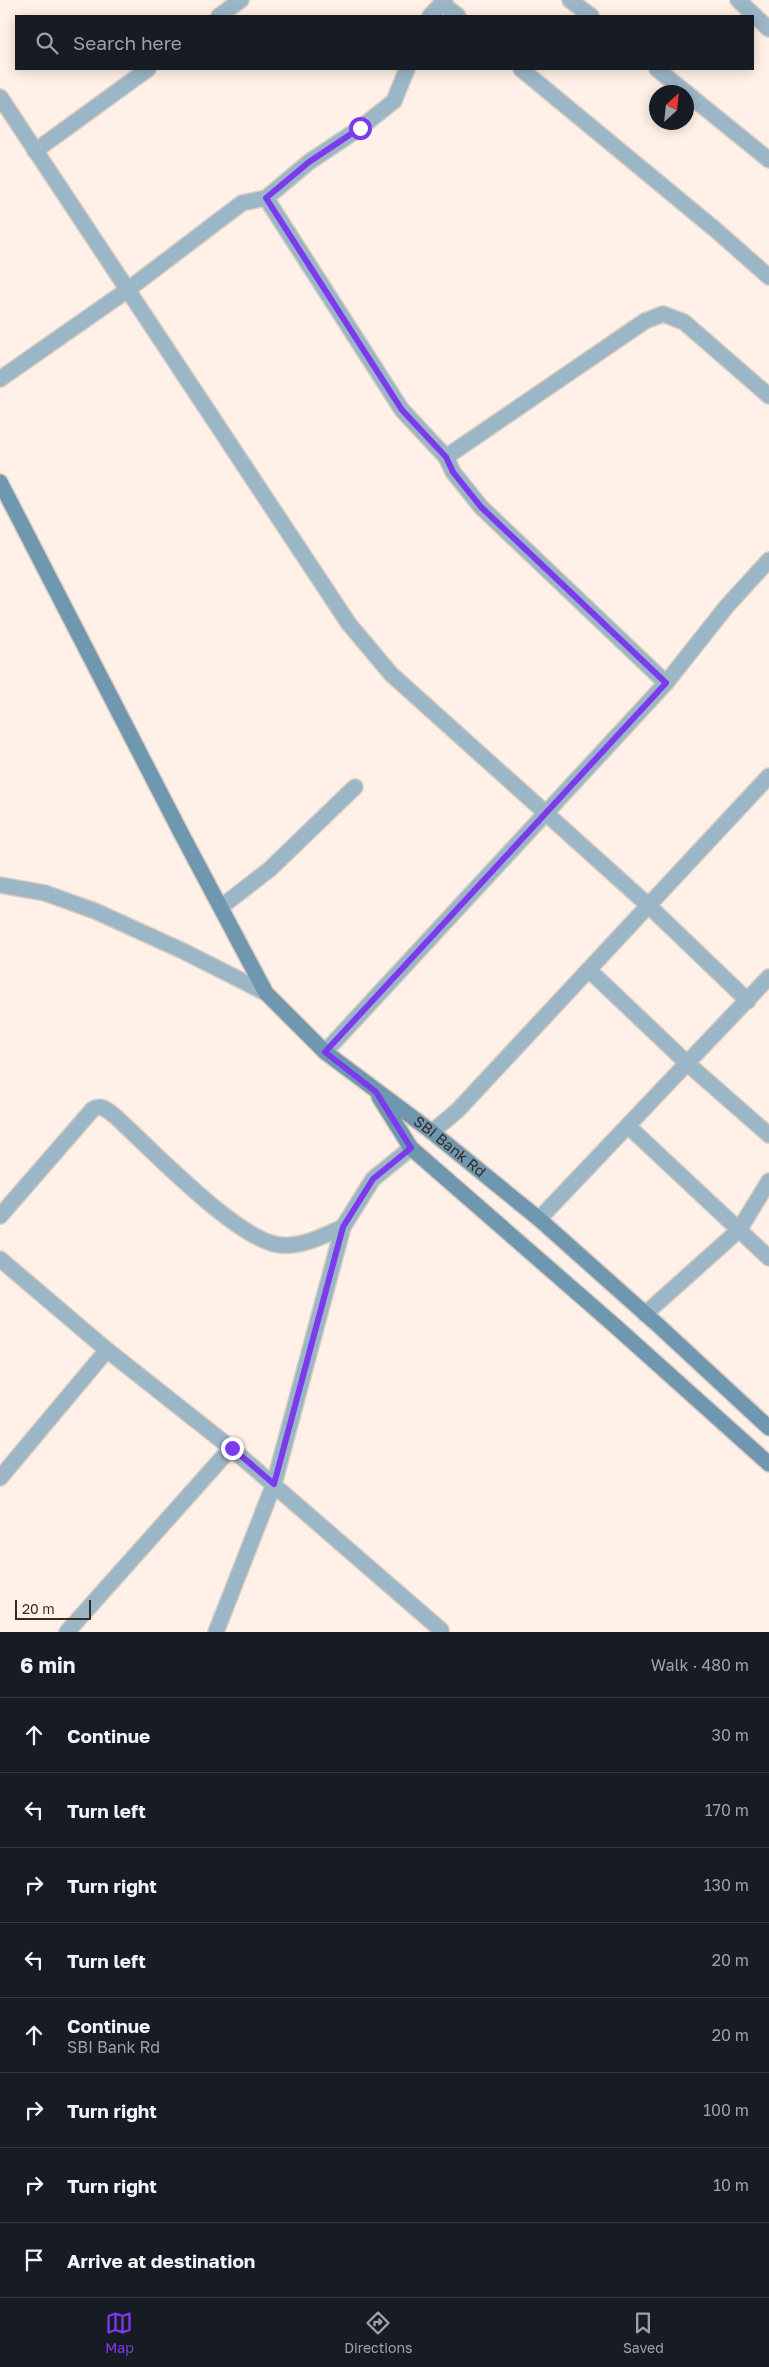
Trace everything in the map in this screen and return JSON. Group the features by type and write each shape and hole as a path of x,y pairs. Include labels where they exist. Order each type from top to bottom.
{"street":[{"path":"220,15 241,0"},
{"path":"570,0 590,15"},
{"path":"738,0 769,29"},
{"path":"431,15 444,2 457,15"},
{"path":"35,152 147,70"},
{"path":"0,379 126,291 242,204 266,198 309,162 360,128 394,101 407,70"},
{"path":"522,70 717,231 769,277"},
{"path":"658,70 769,160"},
{"path":"0,97 126,291 348,624 391,674 548,813 748,1001"},
{"path":"266,198 402,410 446,457 453,472 481,507 666,683"},
{"path":"446,457 645,321 663,314 684,322 769,396"},
{"path":"0,482 266,993 325,1052 376,1092"},
{"path":"325,1052 548,813 666,683 727,606 769,560"},
{"path":"432,1132 458,1110 769,776"},
{"path":"221,907 270,869 355,787"},
{"path":"0,885 45,894 95,911 183,951 266,993"},
{"path":"590,970 688,1064 769,1135"},
{"path":"539,1219 769,977"},
{"name":"SBI Bank Rd","path":"376,1092 432,1132 539,1219 769,1428"},
{"name":"SBI Bank Rd","path":"376,1092 411,1148 606,1318 769,1464"},
{"path":"0,1216 93,1109 103,1107 235,1225 265,1242 282,1246 299,1244 312,1241 343,1227"},
{"path":"628,1126 769,1258"},
{"path":"216,1632 274,1484 343,1227 373,1179 411,1148"},
{"path":"645,1314 739,1230 769,1181"},
{"path":"0,1259 107,1350 232,1448 440,1630"},
{"path":"0,1478 107,1350"},
{"path":"67,1632 232,1448"}],"route":[{"path":"232,1448 274,1484 343,1227 373,1179 411,1148 376,1092 325,1052 548,813 666,683 481,507 453,472 446,457 402,410 266,198 309,162 360,128"}]}
